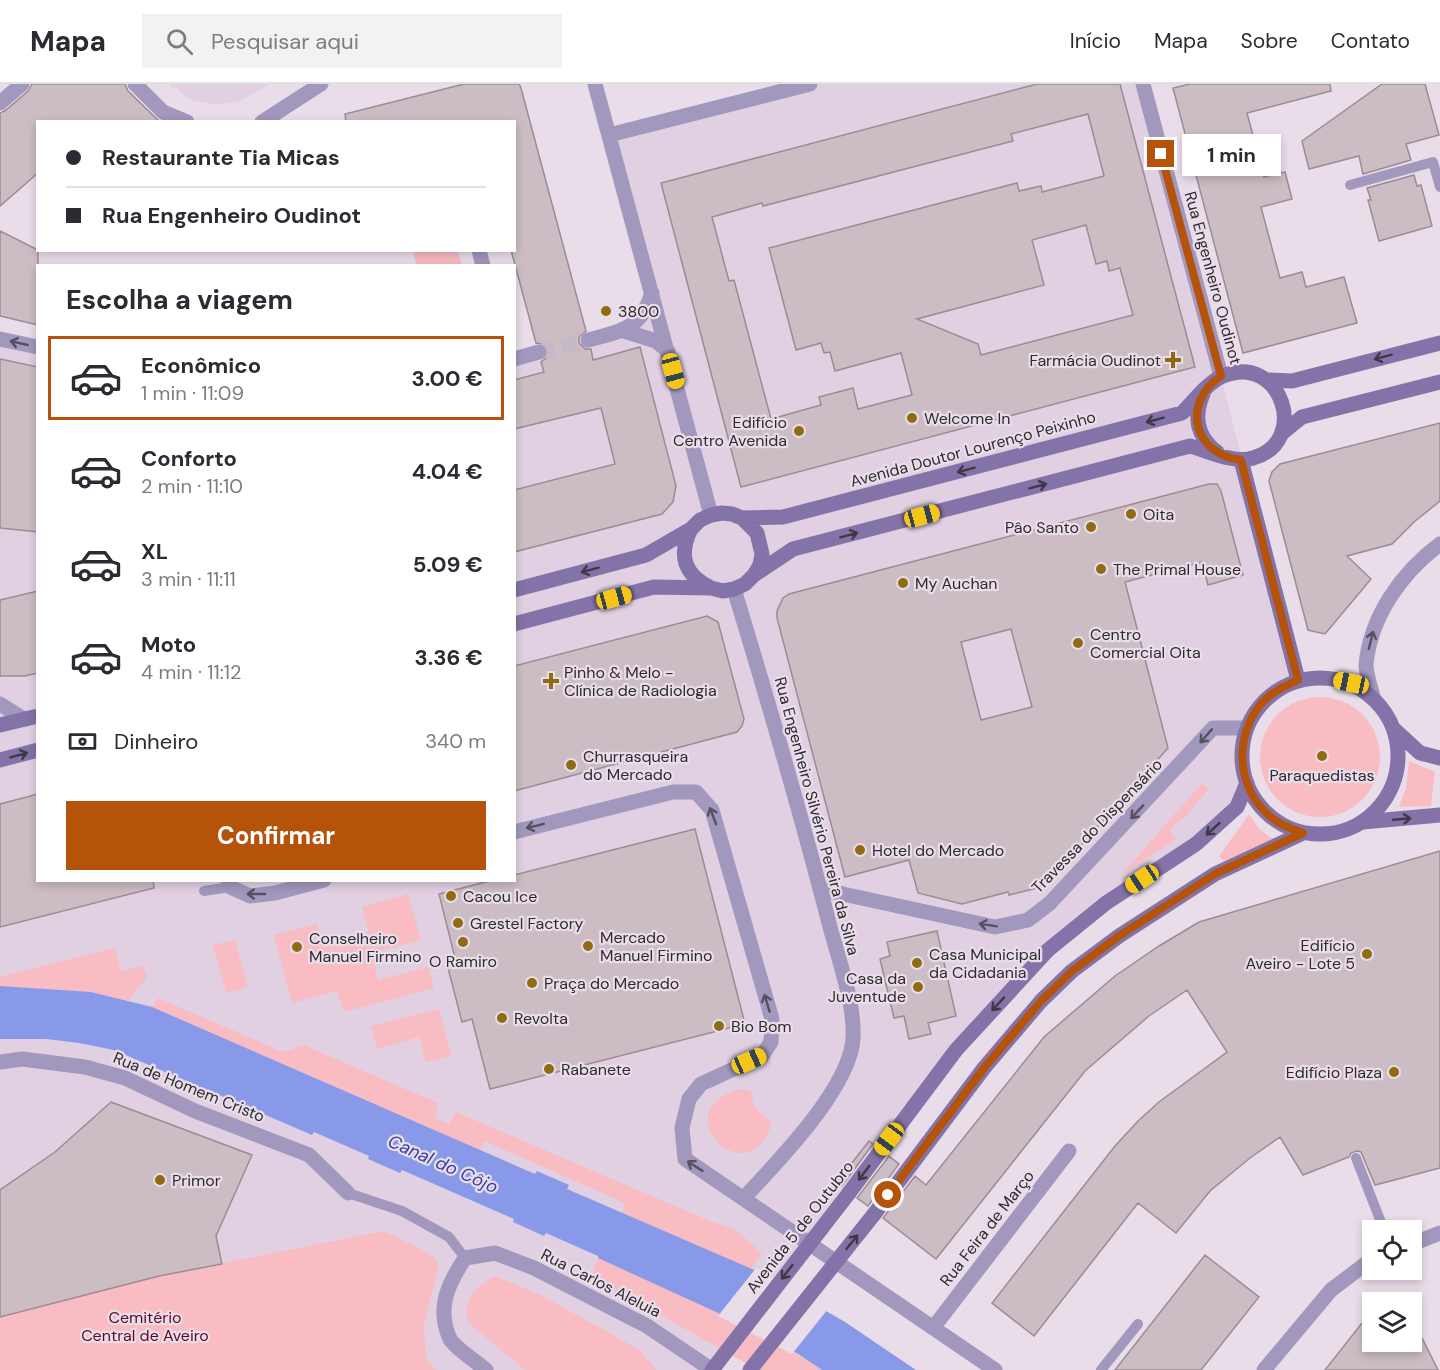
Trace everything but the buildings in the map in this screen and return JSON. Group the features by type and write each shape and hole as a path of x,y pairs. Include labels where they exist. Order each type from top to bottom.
{"main road":[{"path":"1221,376 1245,372 1268,380 1292,381 1440,343"},
{"name":"Avenida Doutor Lourenço Peixinho","path":"711,515 732,514 742,518 783,517 1170,416 1182,412 1221,376"},
{"path":"691,528 684,552 687,568 700,583 723,591 745,584 754,575 793,549 1190,446 1230,459 1254,458 1265,453 1275,444 1285,420 1284,405 1278,391 1268,380"},
{"path":"1281,434 1302,417 1440,382"},
{"path":"1204,392 1198,405 1197,419 1200,433 1208,445 1219,454"},
{"path":"1241,460 1298,680"},
{"path":"516,589 646,555 711,515"},
{"path":"742,518 757,533 761,543 760,565 754,575"},
{"path":"516,623 654,587 711,588"},
{"path":"1325,677 1351,683 1374,697 1386,712 1395,730 1400,756 1395,782 1383,805 1363,822 1344,831 1323,835 1303,833 1278,823 1259,805 1247,783 1242,765 1242,746 1246,728 1258,707 1276,691 1298,680 1325,677"},
{"path":"0,725 31,717"},
{"path":"1395,730 1420,753 1440,758"},
{"path":"0,760 36,751"},
{"name":"Avenida 5 de Outubro","path":"712,1370 956,1050 1048,950 1106,903 1196,844 1238,807 1247,783"},
{"path":"1363,822 1440,815"},
{"path":"750,1370 875,1213 984,1068 1041,1001 1072,971 1119,936 1215,874 1303,833"}],"street":[{"path":"0,103 22,84"},
{"path":"135,84 163,112 182,120"},
{"path":"265,120 321,84"},
{"path":"595,84 711,515"},
{"path":"609,135 810,84"},
{"name":"Rua Engenheiro Oudinot","path":"1143,84 1221,376"},
{"path":"588,340 624,331 638,321 648,306 652,293"},
{"path":"624,331 656,341 668,351"},
{"path":"0,339 36,347"},
{"path":"516,358 538,352"},
{"path":"1374,697 1366,668 1371,636 1386,602 1424,555 1440,544"},
{"name":"Rua Engenheiro Silvério Pereira da Silva","path":"734,589 820,889 853,1015 851,1051 833,1090 786,1152 744,1198"},
{"path":"0,704 31,717"},
{"name":"Travessa do Dispensário","path":"820,889 995,927 1028,920 1050,903 1213,728 1246,728"},
{"path":"516,831 673,792 696,792 712,810 772,1019 771,1042 762,1056 701,1084 689,1099 682,1128 685,1159 995,1370"},
{"path":"229,884 250,896 275,893 316,882"},
{"name":"Rua de Homem Cristo","path":"0,1062 22,1059 86,1067 125,1078 195,1111 309,1155 348,1193"},
{"name":"Rua Feira de Março","path":"933,1328 1069,1151"},
{"path":"1422,1240 1440,1233"},
{"name":"Rua Carlos Aleluia","path":"465,1258 495,1253 534,1268 647,1326 712,1370"},
{"path":"465,1258 452,1279 442,1307 451,1340 486,1370"},
{"path":"1264,1370 1331,1290 1362,1267"}],"lane":[{"path":"1350,185 1433,162 1440,188"},
{"path":"204,891 229,884"},
{"path":"1356,1158 1380,1220"},
{"path":"348,1193 402,1211 449,1237 465,1258"},
{"path":"1101,1370 1138,1324"}],"shaded area":[{"path":"169,84 270,84 240,101 215,105 192,100"},
{"path":"810,84 1143,84 1221,376 1298,680 1276,691 1258,707 1246,728 1242,746 1242,765 1247,783 1237,807 1106,903 956,1050 712,1370 0,1370 0,339 36,347 36,882 516,882 516,359 624,331 648,306 609,135"}],"green space":[{"path":"413,252 458,252 462,264 416,264"},
{"path":"1320,697 1343,702 1362,715 1375,734 1380,757 1375,780 1362,799 1343,812 1320,817 1297,812 1278,799 1265,780 1260,757 1265,734 1278,715 1297,702"},
{"path":"1409,761 1435,772 1431,806 1399,807 1406,788"},
{"path":"1202,783 1209,789 1185,817 1169,830 1176,839 1121,875"},
{"path":"1249,814 1259,829 1274,840 1224,862 1219,856"},
{"path":"408,894 421,940 372,953 378,980 428,967 434,988 344,1012 337,991 292,1003 274,935 317,924 323,944 369,932 362,907"},
{"path":"235,940 248,987 226,993 213,945"},
{"path":"115,948 121,971 143,966 147,977 128,1001 91,992 0,986 0,977"},
{"path":"158,998 283,1052 303,1045 438,1103 435,1118 449,1124 456,1112 710,1221 736,1230 762,1253 751,1269 622,1213 625,1203 484,1141 480,1150 152,1007"},
{"path":"439,1009 451,1056 426,1062 419,1037 377,1049 371,1026"},
{"path":"742,1089 751,1091 754,1106 772,1123 760,1144 745,1153 730,1151 717,1141 709,1128 709,1112 719,1098"},
{"name":"Cemitério Central de Aveiro","path":"384,1231 427,1252 438,1262 424,1323 426,1360 437,1370 0,1370 0,1317 159,1276"},
{"path":"598,1258 741,1323 822,1370 758,1370 592,1276"},
{"path":"495,1276 541,1295 638,1349 657,1370 525,1370 469,1323 467,1308 472,1295 482,1284"}],"water":[{"name":"Canal do Côjo","path":"0,986 91,992 152,1007 535,1174 537,1171 569,1185 567,1189 759,1272 845,1322 916,1370 822,1370 798,1354 716,1312 598,1258 598,1256 546,1233 544,1236 513,1222 514,1219 402,1170 400,1173 368,1159 369,1156 314,1132 312,1135 114,1050 46,1039 0,1039"}],"pier":[{"path":"756,1268 828,1309 792,1354 718,1316"}],"tunnel":[{"path":"539,352 588,340"}],"place":[{"name":"3800","path":"606,311"},
{"name":"Farmácia Oudinot","path":"1173,360"},
{"name":"Welcome In","path":"912,418"},
{"name":"Edifício Centro Avenida","path":"799,431"},
{"name":"Oita","path":"1131,514"},
{"name":"Pâo Santo","path":"1091,527"},
{"name":"The Primal House","path":"1101,569"},
{"name":"My Auchan","path":"903,583"},
{"name":"Centro Comercial Oita","path":"1078,643"},
{"name":"Pinho & Melo - Clínica de Radiologia","path":"551,681"},
{"name":"Paraquedistas","path":"1322,756"},
{"name":"Churrasqueira do Mercado","path":"571,765"},
{"name":"Hotel do Mercado","path":"860,850"},
{"name":"Cacou Ice","path":"451,896"},
{"name":"Grestel Factory","path":"458,923"},
{"name":"O Ramiro","path":"463,942"},
{"name":"Mercado Manuel Firmino","path":"588,946"},
{"name":"Conselheiro Manuel Firmino","path":"297,947"},
{"name":"Edifício Aveiro - Lote 5","path":"1367,954"},
{"name":"Casa Municipal da Cidadania","path":"917,963"},
{"name":"Praça do Mercado","path":"532,983"},
{"name":"Casa da Juventude","path":"918,987"},
{"name":"Revolta","path":"502,1018"},
{"name":"Bio Bom","path":"719,1026"},
{"name":"Rabanete","path":"549,1069"},
{"name":"Edifício Plaza","path":"1394,1072"},
{"name":"Primor","path":"160,1180"}],"route":[{"path":"888,1195 984,1068 1041,1001 1072,971 1119,936 1215,874 1303,833 1278,823 1259,805 1247,783 1242,765 1242,746 1246,728 1258,707 1276,691 1298,680 1241,460 1230,459 1219,454 1208,445 1200,433 1197,419 1198,405 1204,392 1221,376 1161,154"}]}
